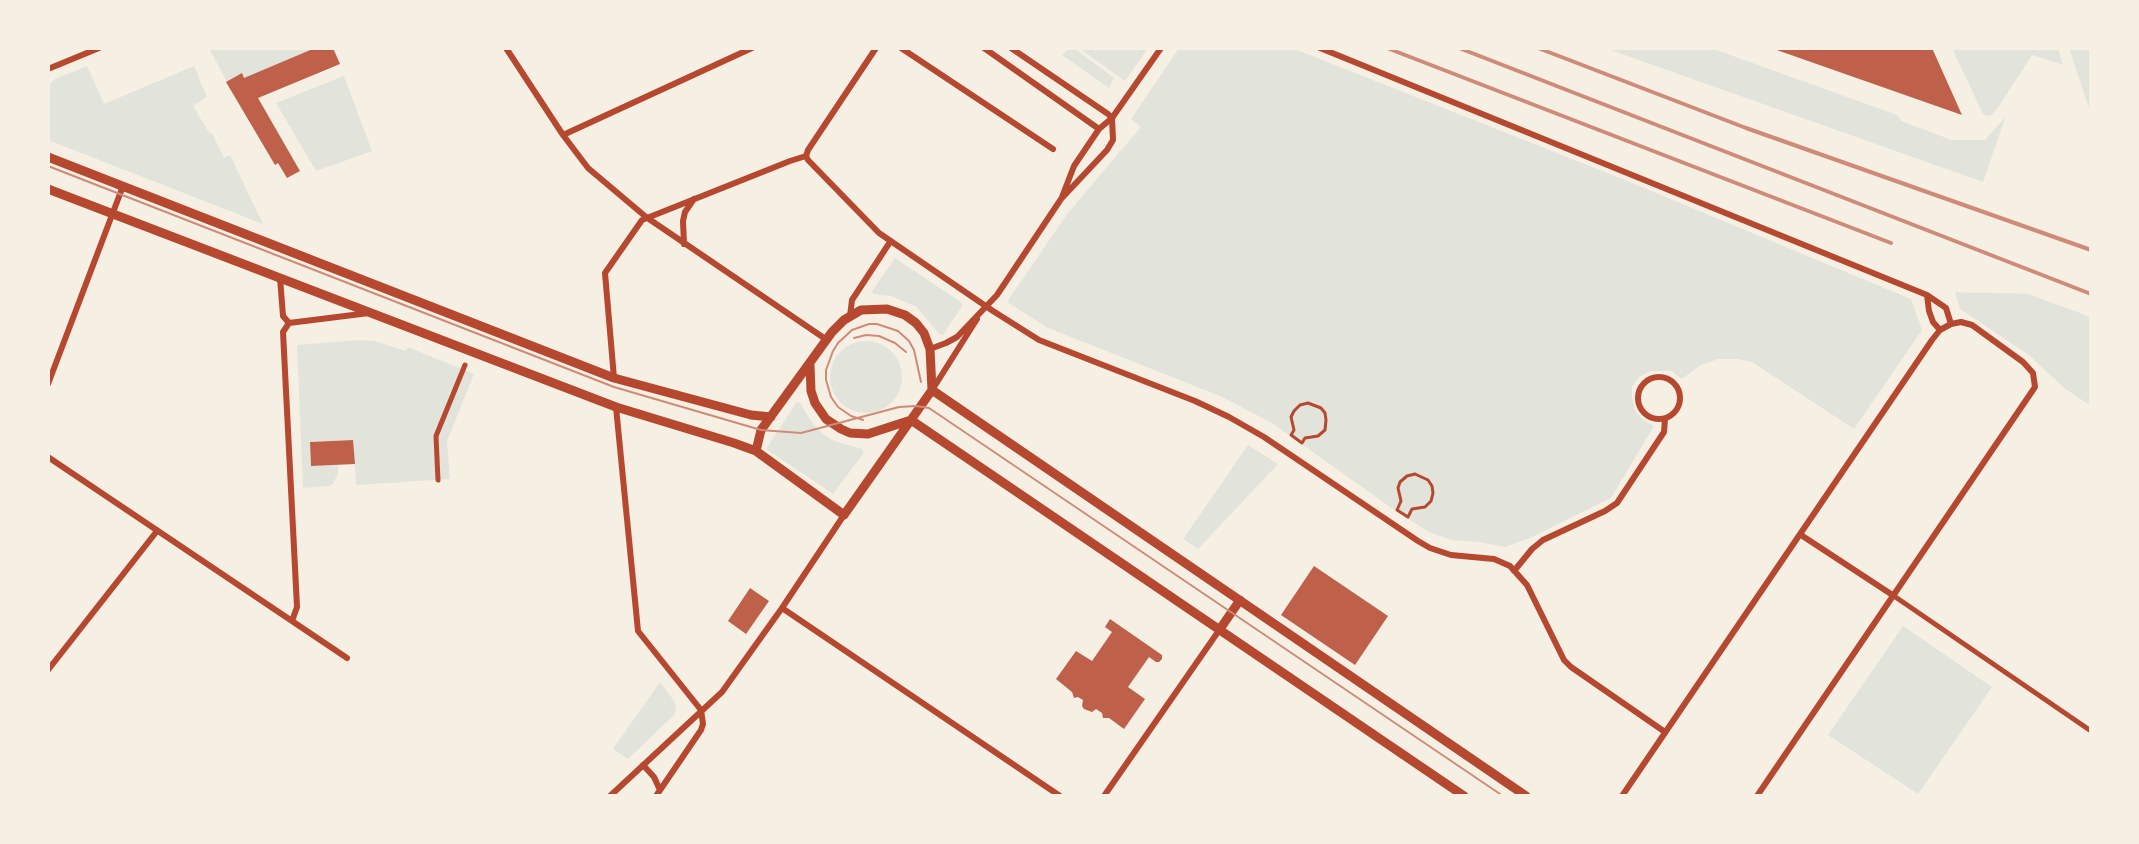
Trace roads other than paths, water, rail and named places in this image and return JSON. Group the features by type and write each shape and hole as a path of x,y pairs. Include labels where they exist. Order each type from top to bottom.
{"main road":[{"path":"48,157 614,378 751,415 771,417"},
{"path":"48,189 616,407 756,451 844,515 932,390 930,349 920,328 899,312 887,309 861,310 850,316 838,325 761,430 756,451"},
{"path":"810,364 811,391 815,403 826,419 841,429 868,434 911,420"},
{"path":"932,390 1526,796"},
{"path":"911,420 1464,796"},
{"path":"1220,629 1240,600"}],"street":[{"path":"48,71 70,56 99,48"},
{"path":"506,48 588,168 646,217 827,340"},
{"path":"563,135 752,48"},
{"path":"614,378 605,273 635,228 646,217 806,156 876,48"},
{"path":"901,48 1053,149"},
{"path":"984,48 1099,129"},
{"path":"1011,48 1112,118"},
{"path":"1061,199 1074,166 1161,48"},
{"path":"1320,48 1927,295 1946,308 1951,324"},
{"path":"930,349 957,337 997,295 1061,199 1107,150 1113,140 1112,118"},
{"path":"806,156 890,242 1039,340 1229,417 1276,444 1430,548 1451,555 1496,560 1514,571 1527,585 1564,660 1665,732"},
{"path":"48,384 123,186"},
{"path":"684,244 683,221 694,198"},
{"path":"850,316 852,300 890,242"},
{"path":"280,278 283,316 289,323"},
{"path":"1927,295 1933,322 1940,330"},
{"path":"932,390 985,305"},
{"path":"292,621 297,597 283,332 289,323 372,313"},
{"path":"1622,796 1940,330 1961,322 1972,325 2023,362 2033,373 2035,387 1757,796"},
{"path":"438,480 436,436 465,365"},
{"path":"1514,571 1543,540 1617,503 1664,432 1665,419 1676,411 1681,399 1673,381 1667,377 1653,377 1642,386 1638,400 1644,413 1665,419"},
{"path":"616,407 638,631 701,710 703,724 658,793"},
{"path":"48,457 347,658"},
{"path":"610,796 722,692 844,515"},
{"path":"48,670 157,531"},
{"path":"1801,535 2091,731"},
{"path":"782,608 1060,796"},
{"path":"1104,796 1220,629"},
{"path":"643,765 654,777 658,793"}],"lane":[{"path":"1315,404 1325,413 1325,430 1318,436 1305,438 1302,443 1291,435 1294,430 1291,417 1300,405 1315,404"},
{"path":"1415,474 1428,480 1432,486 1431,501 1425,507 1412,509 1408,517 1397,510 1401,501 1398,488 1407,476 1415,474"}],"tram line":[{"path":"48,166 614,387 761,430 801,433 899,407 929,408 1503,796"},
{"path":"863,420 838,407 826,380 833,351 852,330 877,324 898,331 914,350 921,382"},
{"path":"854,338 879,336 906,352"}],"railway":[{"path":"1387,48 1891,243"},
{"path":"1459,48 2091,294"},
{"path":"1538,48 1746,128 2091,250"}]}
